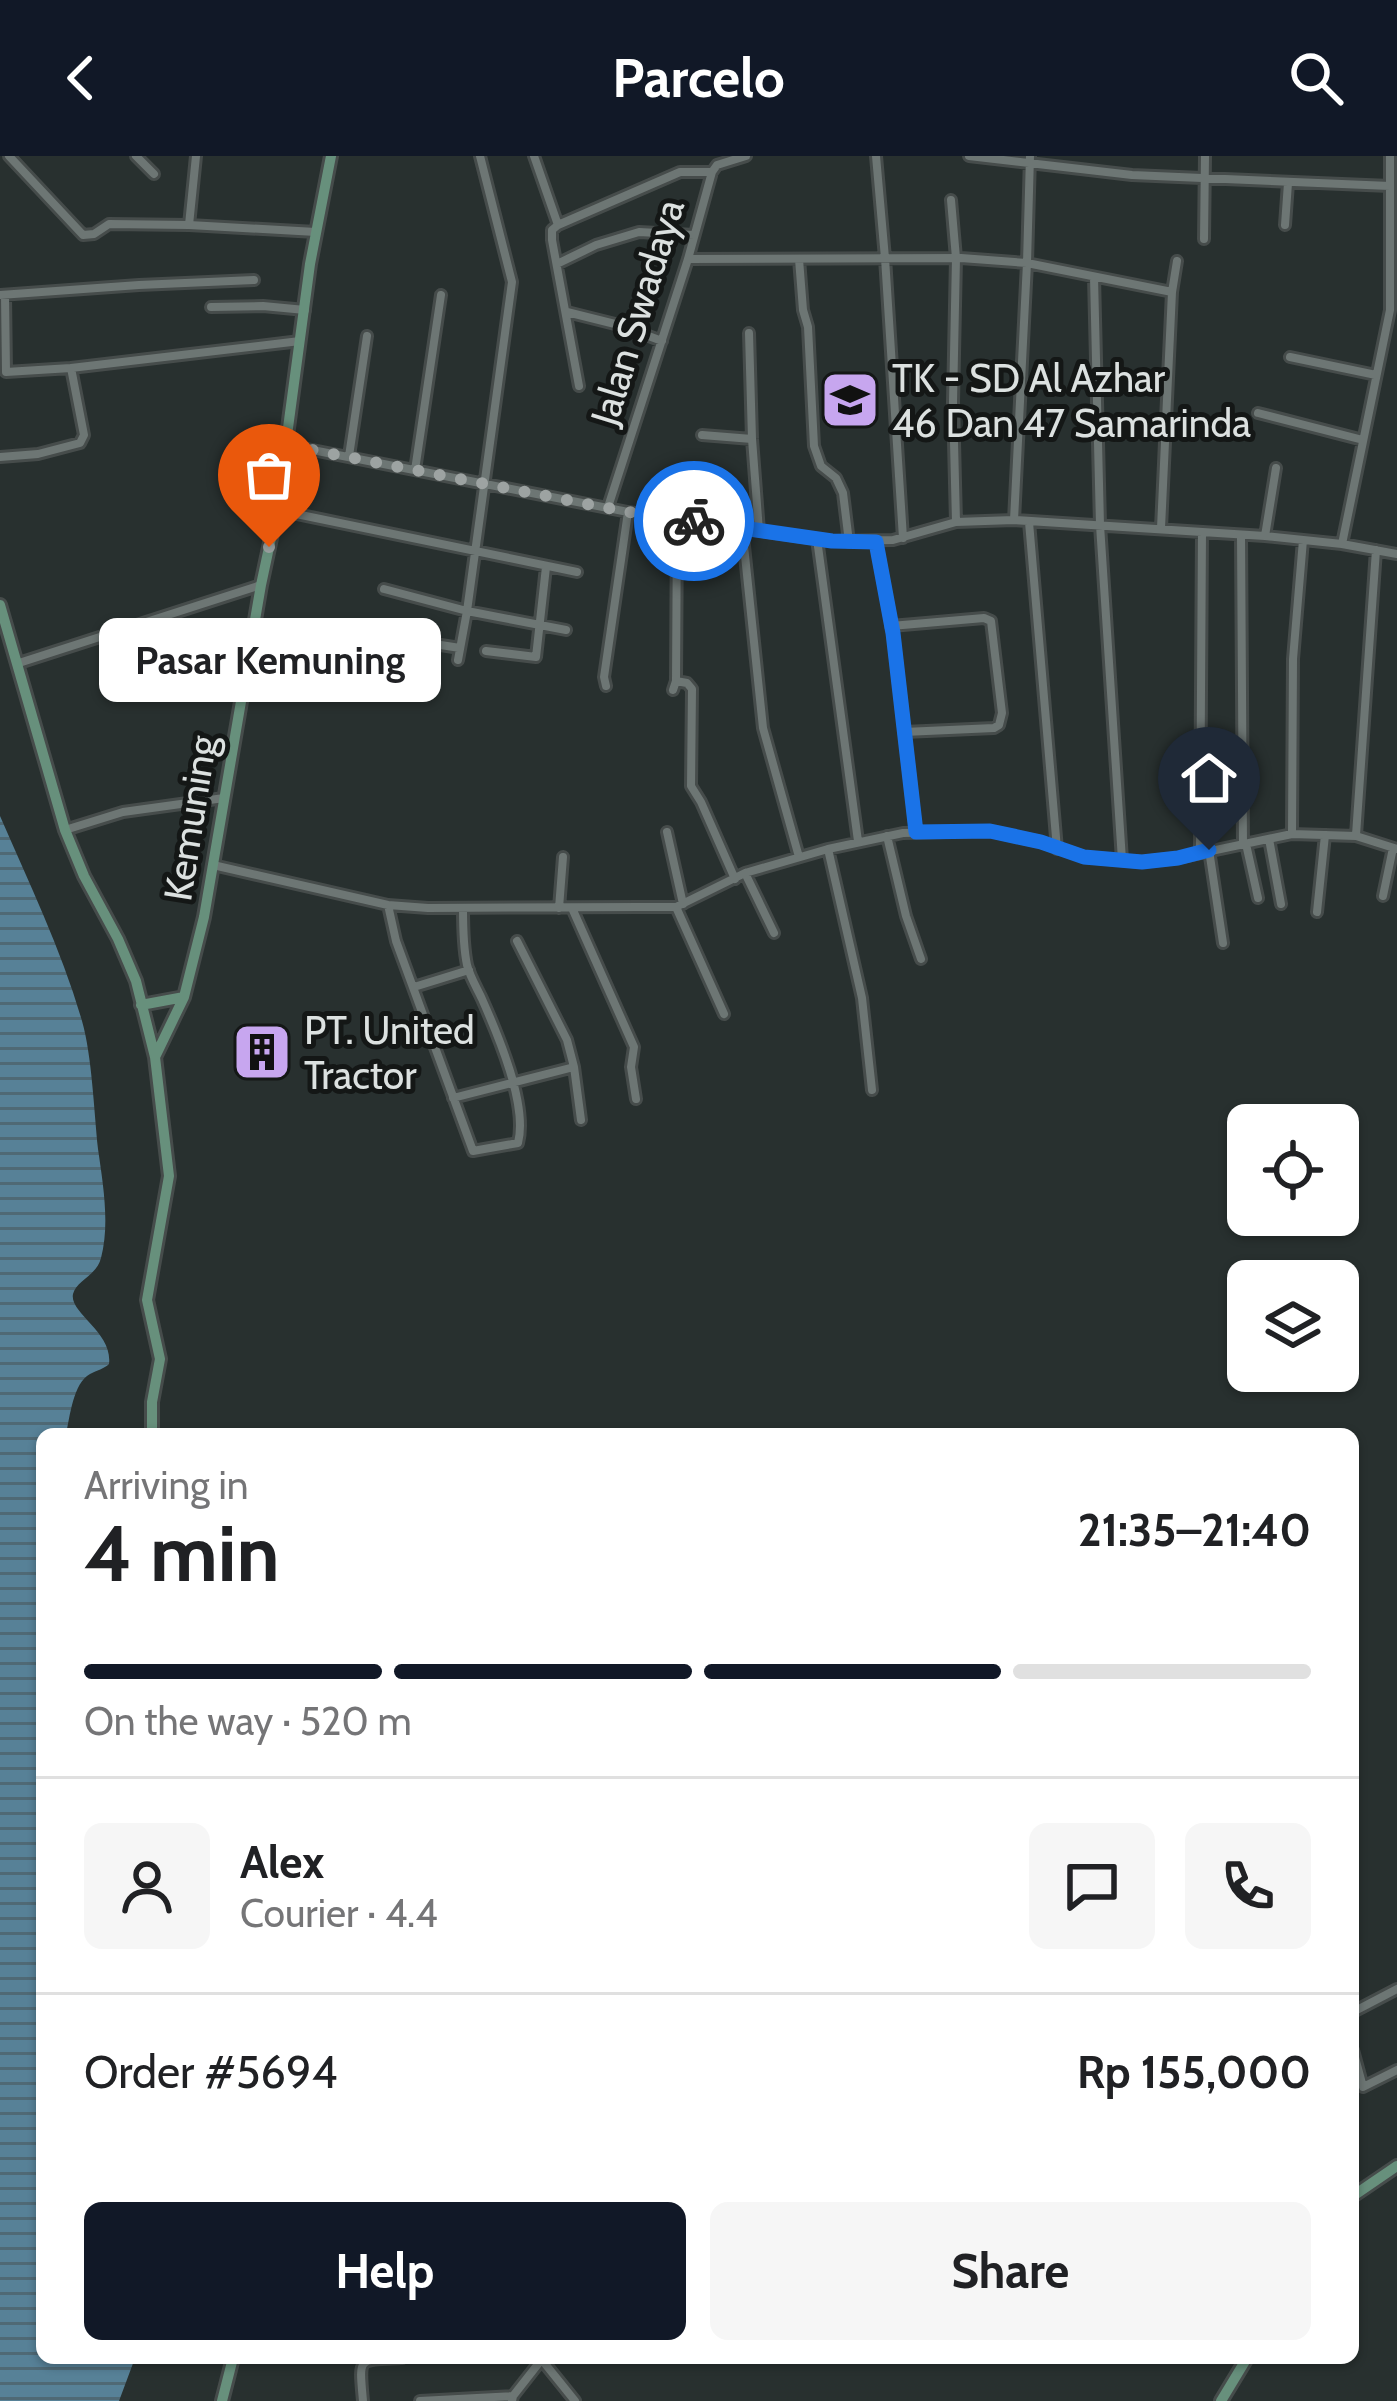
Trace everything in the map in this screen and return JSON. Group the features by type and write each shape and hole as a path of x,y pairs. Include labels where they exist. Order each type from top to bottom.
{"main road":[{"name":"Kemuning","path":"155,1057 184,997 200,940 277,509 331,156"},
{"path":"0,605 65,830 136,981 155,1057 169,1176 147,1300 160,1359 152,1428"},
{"path":"142,1005 184,997"},
{"path":"1359,2191 1397,2166"},
{"path":"222,2401 231,2364"},
{"path":"1221,2401 1243,2364"}],"street":[{"path":"9,156 83,235 109,224 316,232"},
{"path":"136,156 154,175"},
{"path":"189,225 196,156"},
{"path":"458,660 512,282 480,156"},
{"path":"534,156 558,225"},
{"name":"Jalan Swadaya","path":"608,507 712,172 746,156"},
{"path":"876,156 903,538"},
{"path":"969,156 1029,159 1132,175 1390,186"},
{"path":"1204,156 1204,239"},
{"path":"1342,544 1393,301 1390,156"},
{"path":"1014,520 1029,159"},
{"path":"580,386 551,234 558,225 680,172 712,172"},
{"path":"1285,225 1288,183"},
{"path":"951,200 956,258 952,402 956,522"},
{"path":"557,264 639,232 694,235"},
{"path":"688,259 956,258 1027,263 1172,292"},
{"path":"799,259 814,446 821,466 836,478 843,493 849,542"},
{"path":"1161,528 1177,261"},
{"path":"1094,277 1100,525 1122,860"},
{"path":"254,280 3,295 6,372 300,341"},
{"path":"415,470 441,295"},
{"path":"211,307 306,310"},
{"path":"567,313 662,341"},
{"path":"748,333 759,531"},
{"path":"349,456 368,336"},
{"path":"1290,358 1376,375"},
{"path":"0,458 83,442 71,368"},
{"path":"1258,413 1363,440"},
{"path":"702,435 752,439"},
{"path":"287,445 628,512 817,539 876,542 956,522 1014,520 1265,536 1397,554"},
{"path":"1265,536 1276,468"},
{"path":"277,509 578,572"},
{"path":"606,686 628,512"},
{"path":"677,519 675,686 687,683 692,689 691,786 774,933"},
{"path":"1029,521 1057,849"},
{"path":"742,527 763,728 799,857"},
{"path":"1202,532 1204,851 1222,943"},
{"path":"1241,535 1245,844 1258,898"},
{"path":"817,539 858,841"},
{"path":"1292,834 1292,658 1303,540"},
{"path":"876,542 916,832"},
{"path":"1355,836 1376,550"},
{"path":"485,651 536,657 546,567"},
{"path":"19,663 261,585"},
{"path":"384,589 566,631"},
{"path":"891,626 991,621 1002,713 999,725 904,732"},
{"path":"402,638 460,648"},
{"path":"65,830 123,812 224,798"},
{"path":"213,866 388,904 463,908 680,905 740,876 799,857 916,832 990,831 1084,857 1142,862 1292,834 1355,836 1395,849 1383,896"},
{"path":"667,832 680,905 724,1014"},
{"path":"1316,912 1325,835"},
{"path":"887,836 921,958"},
{"path":"1269,839 1281,904"},
{"path":"828,849 862,998 872,1090"},
{"path":"560,908 563,857"},
{"path":"388,904 396,941 473,1150 518,1143 519,1114 512,1082 469,970 463,908"},
{"path":"572,908 634,1047 636,1099"},
{"path":"517,941 567,1040 581,1120"},
{"path":"414,986 469,970"},
{"path":"454,1098 574,1067"},
{"path":"1359,2009 1397,1989"},
{"path":"1359,2089 1397,2070"},
{"path":"362,2364 364,2401"},
{"path":"420,2401 513,2398 538,2364"},
{"path":"546,2364 575,2401"}],"water":[{"path":"0,816 55,943 82,1021 105,1232 101,1258 73,1294 104,1342 109,1364 84,1378 67,1428 36,1428 36,2364 133,2364 119,2401 0,2401"}],"way so far":[{"path":"269,547 287,445 694,521"}],"place":[{"name":"TK - SD Al Azhar 46 Dan 47 Samarinda","path":"850,400"},
{"name":"Pasar Kemuning","path":"269,547"},
{"name":"PT. United Tractor","path":"262,1052"}],"route":[{"path":"694,521 832,541 876,542 893,633 916,832 990,831 1084,857 1142,862 1209,850"}]}
